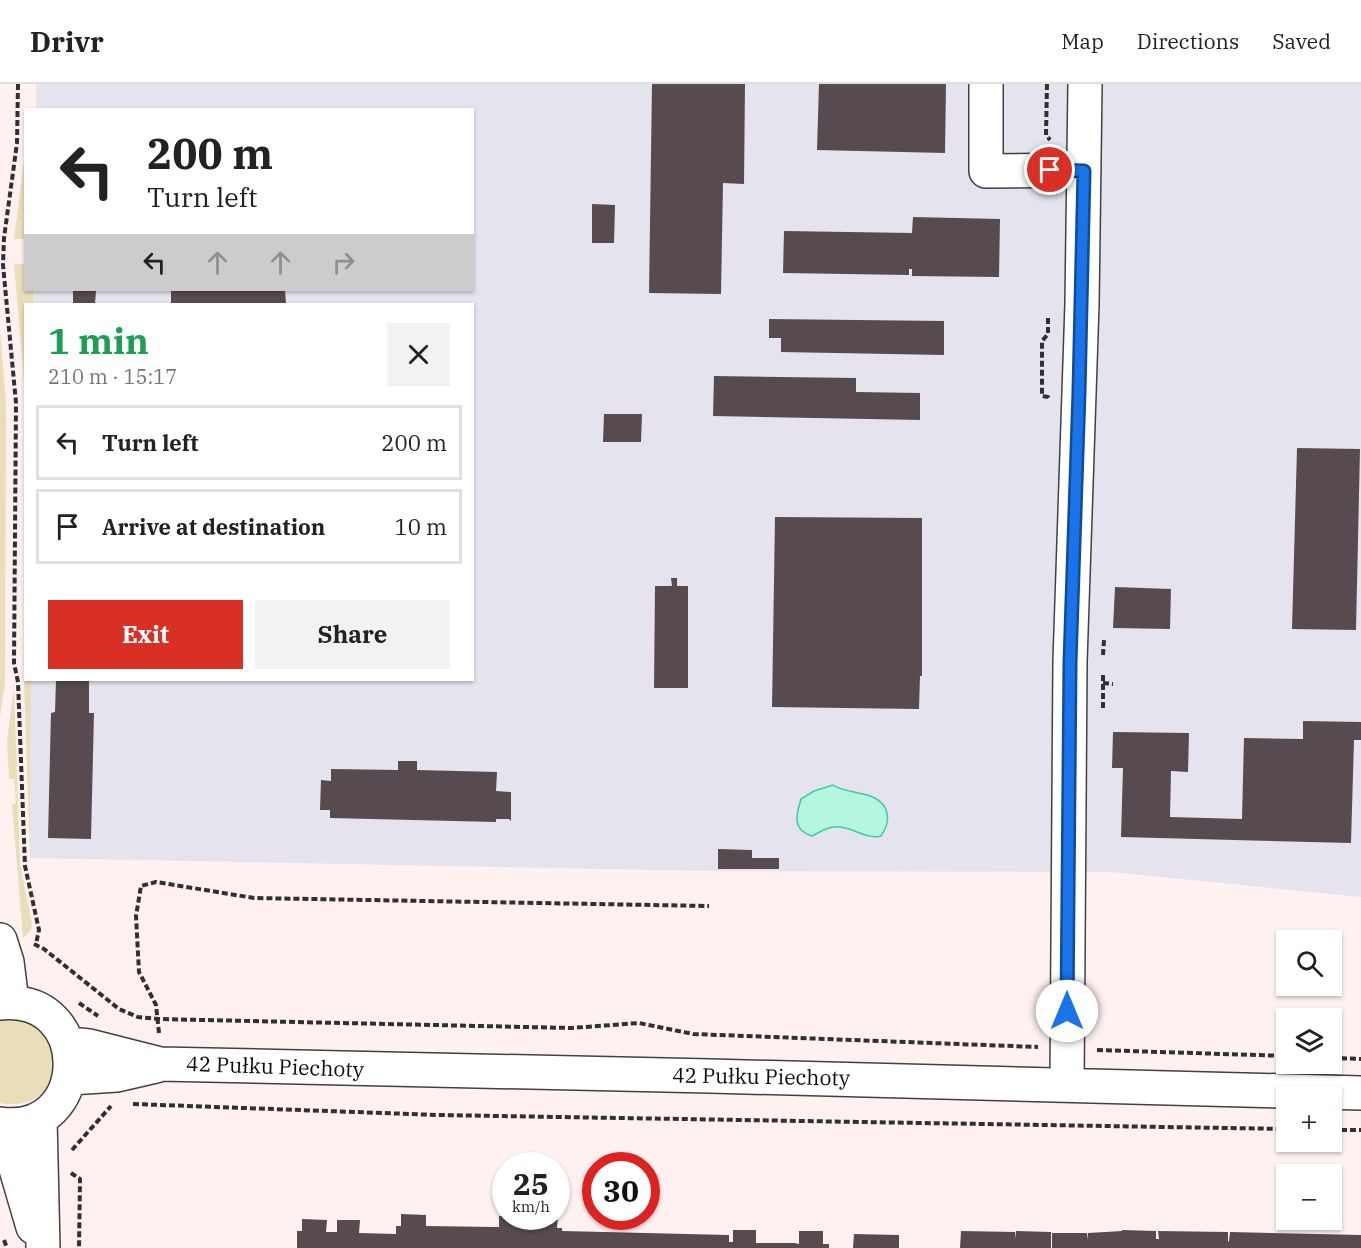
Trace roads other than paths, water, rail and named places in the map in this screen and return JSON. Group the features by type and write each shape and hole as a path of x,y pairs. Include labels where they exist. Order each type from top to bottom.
{"street":[{"path":"986,84 986,171 1084,171"},
{"path":"1067,1085 1070,662 1079,392 1085,84"},
{"path":"14,942 7,962 6,1003 30,1005 47,1014 60,1027 69,1044 72,1061 70,1078 64,1094 53,1107 40,1118 22,1124 1,1124 41,1248"},
{"name":"42 Pułku Piechoty","path":"69,1044 89,1046 160,1064 1361,1093"},
{"name":"42 Pułku Piechoty","path":"70,1078 117,1075 160,1064"},
{"path":"40,1118 41,1248"}]}
